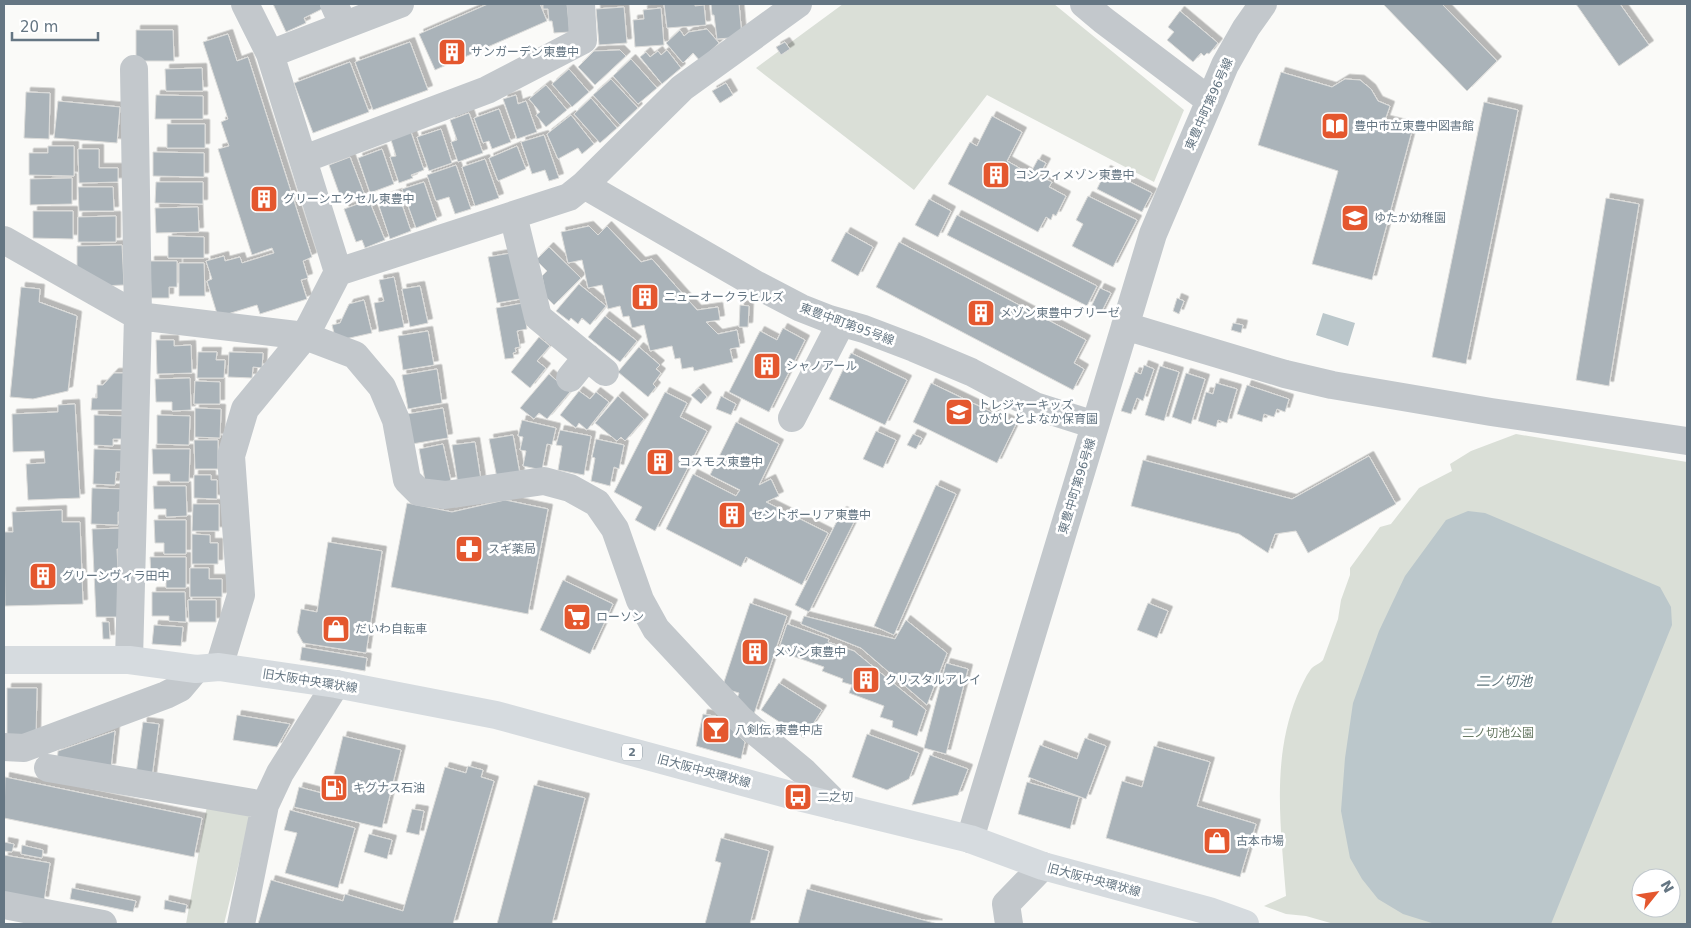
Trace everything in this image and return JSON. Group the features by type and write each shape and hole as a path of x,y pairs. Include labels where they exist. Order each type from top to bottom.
{"main road":[{"name":"旧大阪中央環状線","path":"4,660 129,660 207,668 336,684 496,715 840,807 970,839 1043,866 1209,911 1246,924"}],"street":[{"path":"26,755 166,695 180,688 207,668 241,595 230,456 245,409 305,336 338,272 270,54 245,4"},
{"path":"270,54 339,14 400,4"},
{"path":"304,159 487,90 583,40 581,4"},
{"path":"338,272 569,197 584,185 682,88 764,15 798,4"},
{"path":"1084,4 1210,100"},
{"name":"東豊中町第96号線","path":"970,839 1153,234 1225,66 1246,28 1263,4"},
{"path":"129,660 138,316 134,70"},
{"name":"東豊中町第95号線","path":"584,185 775,295 801,308 841,323 864,329 971,372 1035,406 1096,425"},
{"path":"513,215 538,317 596,364 570,378"},
{"path":"4,240 138,316 305,336 355,355 382,387 396,420 407,480 419,492 445,495 544,481 570,488 597,503 615,529 640,600 656,629 740,719 803,771 840,807"},
{"path":"792,418 841,323"},
{"path":"1125,326 1286,374 1332,385 1491,412 1687,440"},
{"path":"241,924 265,805 280,773 336,684"},
{"path":"26,755 265,805"},
{"path":"1009,924 1006,904 1043,866"},
{"path":"4,904 104,924"}],"green space":[{"path":"843,4 1054,4 1184,110 1154,182 987,95 914,190 756,68"},
{"name":"二ノ切池公園","path":"1516,434 1687,462 1687,924 1334,924 1306,916 1286,914 1264,906 1286,896 1280,795 1284,745 1289,720 1307,675 1312,668 1323,660 1338,619 1341,600 1350,575 1350,568 1380,527 1391,524 1419,488 1452,471 1450,464 1471,451"},
{"path":"207,806 251,814 224,924 186,924"}],"water":[{"path":"1323,313 1355,323 1348,346 1316,335"},
{"name":"二ノ切池","path":"1468,511 1485,513 1660,587 1671,607 1672,625 1551,924 1435,924 1403,914 1378,899 1362,879 1350,858 1341,811 1345,758 1353,703 1379,631 1405,576 1446,520"}],"building":[{"path":"273,4 320,4 322,9 304,18 306,23 286,32"},
{"name":"サンガーデン東豊中","path":"488,4 540,4 547,21 435,70 419,34"},
{"path":"543,4 567,4 570,32 554,33 552,21 549,21 548,9 543,9"},
{"path":"664,4 704,5 706,25 667,28"},
{"path":"711,4 739,4 742,37 717,39"},
{"path":"1383,4 1442,4 1497,61 1467,91"},
{"path":"1576,4 1620,4 1649,45 1619,66"},
{"path":"624,7 627,43 599,45 596,9"},
{"path":"661,8 664,45 635,47 633,20 644,19 643,10"},
{"path":"1180,11 1218,43 1209,54 1207,53 1204,56 1201,53 1193,62 1167,40 1174,32 1168,27"},
{"path":"707,29 719,43 700,61 693,53 683,63 666,43 680,30 684,36 689,32"},
{"path":"136,30 173,30 174,61 136,61"},
{"name":"グリーンエクセル東豊中","path":"228,34 237,61 248,57 312,257 303,261 308,278 301,280 307,299 260,314 257,305 218,317 207,281 212,279 206,261 224,256 225,261 240,257 242,263 274,253 272,248 252,255 218,149 229,146 221,122 228,119 203,42"},
{"path":"410,42 428,90 373,110 355,62"},
{"path":"785,42 790,49 781,55 776,47"},
{"path":"620,50 626,56 595,85 578,67 594,51"},
{"path":"667,50 681,68 662,84 640,57 646,52 650,57 658,51 661,55"},
{"path":"631,59 657,88 638,104 613,76"},
{"path":"350,62 369,112 313,133 294,83"},
{"path":"202,68 203,91 166,91 165,69"},
{"path":"569,69 589,92 572,107 552,84"},
{"path":"1281,72 1332,87 1345,79 1360,80 1371,89 1378,101 1390,106 1385,120 1413,127 1372,280 1312,264 1338,171 1258,145"},
{"path":"611,79 638,108 620,125 593,95"},
{"path":"726,83 733,95 720,103 712,91"},
{"path":"546,85 567,110 546,127 536,115 540,112 529,99"},
{"path":"26,92 50,93 49,139 24,138"},
{"path":"156,95 203,96 203,119 155,119"},
{"path":"516,95 518,104 526,101 537,132 517,139 503,99"},
{"path":"591,98 617,128 600,143 574,114"},
{"path":"58,101 120,107 117,143 54,138"},
{"path":"1484,102 1518,110 1466,364 1432,357"},
{"path":"499,109 511,142 492,149 489,141 483,143 474,118"},
{"path":"469,113 483,153 458,162 451,142 457,140 450,120"},
{"path":"571,115 594,144 582,154 578,148 558,159 547,134"},
{"name":"コンフィメゾン東豊中","path":"992,116 1022,132 1007,161 1030,174 1038,159 1046,163 1039,176 1052,182 1049,187 1066,196 1056,216 1053,214 1051,220 1046,217 1038,232 948,184 970,142 977,146"},
{"path":"167,124 205,124 205,148 167,148"},
{"path":"441,129 452,163 429,171 417,137"},
{"path":"411,132 424,170 411,175 413,178 399,183 390,157 396,156 391,140"},
{"path":"544,135 559,178 549,181 545,170 532,174 521,142"},
{"path":"48,146 74,146 74,176 29,175 29,153 48,153"},
{"path":"517,146 526,169 498,181 489,158"},
{"path":"78,149 99,149 99,168 118,168 118,182 79,183"},
{"path":"382,149 394,184 370,193 358,158"},
{"path":"153,152 204,153 204,177 153,176"},
{"path":"350,157 365,196 343,204 329,165"},
{"path":"485,159 499,198 475,206 462,167"},
{"path":"456,165 471,209 455,214 449,197 436,201 427,175"},
{"path":"1106,170 1152,193 1142,212 1097,189"},
{"path":"72,178 72,204 30,205 30,179"},
{"path":"156,182 203,182 203,204 155,203"},
{"path":"424,182 437,220 416,228 402,189"},
{"path":"78,187 113,187 114,211 79,211"},
{"path":"398,193 411,231 390,239 377,200"},
{"path":"1088,196 1137,220 1113,267 1072,246 1083,224 1076,220"},
{"path":"1606,198 1639,204 1609,386 1576,380"},
{"path":"929,199 951,211 938,237 915,225"},
{"path":"369,200 385,240 365,248 362,240 356,242 344,209"},
{"path":"198,207 199,232 156,233 155,208"},
{"path":"33,211 73,211 73,239 33,238"},
{"path":"957,215 1097,286 1087,306 947,235"},
{"path":"116,216 116,242 78,242 78,217"},
{"name":"ニューオークラヒルズ","path":"589,226 598,235 607,226 641,262 652,259 697,310 718,307 720,320 706,322 718,334 737,330 740,347 730,349 733,362 694,371 693,367 682,369 680,358 675,359 672,346 650,351 644,325 632,328 629,316 623,317 620,306 608,309 602,285 588,288 582,260 568,263 561,232"},
{"path":"846,232 873,247 858,276 831,261"},
{"path":"168,236 204,237 204,258 168,258"},
{"name":"メゾン東豊中ブリーゼ","path":"899,242 1086,340 1074,363 1084,369 1073,390 876,287"},
{"path":"122,245 124,285 99,286 77,270 77,246"},
{"path":"549,247 581,278 554,305 546,297 542,276 547,271 536,260"},
{"path":"511,253 520,299 497,303 488,257"},
{"path":"150,261 177,261 177,287 169,287 169,298 151,298"},
{"path":"179,263 204,263 205,296 179,296"},
{"path":"394,277 404,327 379,332 374,303 384,301 379,280"},
{"path":"579,284 606,306 590,325 582,318 578,324 571,318 569,321 556,311"},
{"path":"420,286 428,323 410,327 402,289"},
{"path":"21,287 40,289 39,302 77,316 68,391 33,399 10,397"},
{"path":"1100,288 1111,293 1100,315 1090,309"},
{"path":"1177,298 1184,301 1179,314 1173,311"},
{"path":"364,300 372,333 336,341 332,325 340,323 349,304"},
{"path":"523,303 527,329 517,331 520,347 515,348 514,358 505,359 496,308"},
{"path":"740,305 749,306 748,327 739,327"},
{"path":"605,316 637,341 620,362 588,337"},
{"path":"1233,323 1243,325 1241,333 1231,330"},
{"name":"シャノアール","path":"783,328 805,340 769,412 729,392 760,331 777,340"},
{"path":"428,331 434,365 403,370 398,336"},
{"path":"539,337 550,346 537,361 546,368 530,388 511,372"},
{"path":"156,340 174,340 174,346 191,345 192,373 157,374"},
{"path":"639,347 660,365 656,369 661,373 653,384 656,387 648,397 618,372"},
{"path":"198,352 217,352 216,360 225,360 224,378 197,378"},
{"path":"229,352 263,353 262,368 253,367 252,378 228,377"},
{"path":"851,353 907,380 885,425 829,399"},
{"path":"1144,365 1154,369 1143,401 1137,398 1131,414 1121,411 1135,372 1141,374"},
{"path":"1160,366 1179,372 1164,421 1145,415"},
{"path":"437,369 442,403 408,409 402,375"},
{"path":"114,373 129,373 128,410 91,410 92,398 97,398 97,385 103,385"},
{"path":"1186,373 1205,379 1191,424 1172,417"},
{"path":"549,374 570,392 547,419 539,413 534,419 520,408"},
{"path":"190,378 191,410 172,411 172,402 156,402 155,379"},
{"path":"195,381 220,382 220,404 194,404"},
{"path":"931,383 1016,424 997,463 913,422"},
{"path":"1216,383 1237,389 1227,423 1218,420 1216,427 1198,421 1206,392 1213,394"},
{"path":"1247,385 1289,399 1285,412 1277,409 1274,417 1264,414 1262,422 1237,414"},
{"path":"699,388 707,397 701,404 691,395"},
{"path":"579,391 590,399 596,392 609,402 587,430 579,423 576,428 560,415"},
{"name":"コスモス東豊中","path":"665,392 687,403 680,417 707,431 655,531 635,520 642,507 614,492"},
{"path":"618,396 644,419 625,441 621,437 617,441 595,423"},
{"path":"721,396 736,404 731,415 716,409"},
{"path":"75,404 80,498 28,500 26,464 45,463 44,451 13,452 12,414 58,412 58,405"},
{"path":"195,408 221,409 220,438 195,437"},
{"path":"443,408 448,438 412,444 407,414"},
{"path":"94,415 125,416 124,439 113,439 113,446 94,445"},
{"path":"157,415 190,416 189,445 157,444"},
{"path":"522,420 556,428 552,445 547,444 542,470 523,466 526,451 520,450 523,437 518,436"},
{"name":"セントポーリア東豊中","path":"736,422 779,444 759,485 771,479 779,496 766,502 828,533 802,585 746,557 741,567 666,529 693,474 736,496 740,490 710,475"},
{"path":"560,430 591,436 584,475 558,470 562,446 556,445"},
{"path":"876,431 896,440 883,468 863,459"},
{"path":"913,434 922,438 916,449 907,445"},
{"path":"513,435 520,474 497,478 489,439"},
{"path":"596,439 624,445 619,469 614,467 610,486 591,481 595,458 592,457"},
{"path":"194,440 218,440 218,469 195,469"},
{"path":"475,442 481,480 458,485 452,445"},
{"path":"443,444 451,481 426,486 419,449"},
{"path":"94,449 126,450 125,472 116,472 115,485 93,484"},
{"path":"152,449 190,449 189,482 170,482 170,474 153,474"},
{"path":"1369,456 1396,504 1308,553 1296,531 1275,534 1268,553 1239,534 1131,506 1143,460 1292,499"},
{"path":"194,475 211,475 211,480 217,480 217,499 194,498"},
{"path":"936,485 956,494 894,635 874,626"},
{"path":"153,486 186,486 187,516 166,517 166,509 154,509"},
{"path":"92,488 126,489 126,512 118,512 118,525 91,524"},
{"name":"スギ薬局","path":"505,500 548,509 528,614 391,587 407,503 452,512"},
{"path":"193,504 219,504 219,531 192,531"},
{"name":"グリーンヴィラ田中","path":"62,510 62,522 80,522 83,604 5,606 4,532 13,532 12,512"},
{"path":"842,511 856,518 809,612 795,605"},
{"path":"154,520 186,520 186,554 164,554 164,543 155,543"},
{"path":"126,528 127,549 117,549 120,617 96,617 92,529"},
{"path":"192,534 210,535 210,543 218,543 218,564 192,564"},
{"path":"328,542 382,551 366,653 303,643 297,632 301,609 317,612"},
{"path":"150,557 186,557 186,588 166,588 166,577 151,577"},
{"path":"190,568 209,568 209,579 222,579 222,597 190,597"},
{"name":"ローソン","path":"563,580 613,604 590,654 540,630"},
{"path":"152,592 185,592 186,622 169,621 169,616 152,616"},
{"path":"188,600 216,600 216,622 189,622"},
{"name":"メゾン東豊中","path":"750,603 787,616 754,714 736,701 739,693 722,688"},
{"path":"1148,603 1168,611 1157,638 1137,630"},
{"path":"804,616 895,639 906,620 947,653 927,705 861,648 801,624"},
{"path":"102,622 109,622 110,639 103,639"},
{"name":"クリスタルアレイ","path":"787,624 829,639 828,642 854,651 926,710 917,736 892,727 893,721 880,717 884,706 849,693 852,685 842,682 843,679 822,671 824,667 778,651"},
{"path":"154,625 183,627 181,646 152,644"},
{"path":"302,647 367,658 365,671 300,660"},
{"path":"946,663 968,669 946,754 924,748"},
{"path":"779,683 822,710 804,738 761,710"},
{"path":"7,688 37,688 36,735 7,735"},
{"name":"八剣伝 東豊中店","path":"703,714 719,717 745,742 741,759 696,746"},
{"path":"237,715 290,724 277,747 233,740"},
{"path":"143,722 159,724 152,777 136,774"},
{"path":"115,731 111,768 57,763 58,751"},
{"path":"867,734 919,753 909,779 887,790 852,777"},
{"path":"343,736 401,750 382,828 294,807 299,787 329,795"},
{"path":"1085,738 1106,746 1086,799 1028,777 1040,745 1077,759"},
{"path":"1154,746 1210,762 1197,806 1256,824 1240,877 1106,838 1122,781 1142,787"},
{"path":"930,755 968,769 958,795 912,805"},
{"path":"468,766 483,770 481,777 494,781 453,924 258,924 271,880 343,901 345,894 403,911 445,767 466,773"},
{"path":"5,777 202,818 194,857 4,818"},
{"path":"1027,782 1079,797 1070,829 1018,814"},
{"path":"534,785 585,798 552,924 497,924"},
{"path":"412,809 424,811 419,835 406,832"},
{"path":"290,810 355,828 338,888 285,873 297,833 284,830"},
{"path":"369,834 392,840 387,859 364,852"},
{"path":"721,838 769,851 750,924 705,924 721,863 715,861"},
{"path":"4,842 14,844 12,852 4,851"},
{"path":"22,845 43,850 42,858 21,854"},
{"path":"4,855 50,863 44,901 4,894"},
{"path":"72,888 136,901 133,912 70,899"},
{"path":"807,889 938,924 798,924"},
{"path":"165,900 187,905 185,913 164,909"}],"place":[{"name":"サンガーデン東豊中","path":"452,52"},
{"name":"豊中市立東豊中図書館","path":"1335,126"},
{"name":"コンフィメゾン東豊中","path":"996,175"},
{"name":"グリーンエクセル東豊中","path":"264,199"},
{"name":"ゆたか幼稚園","path":"1355,218"},
{"name":"ニューオークラヒルズ","path":"645,297"},
{"name":"メゾン東豊中ブリーゼ","path":"981,313"},
{"name":"シャノアール","path":"767,366"},
{"name":"トレジャーキッズ ひがしとよなか保育園","path":"959,412"},
{"name":"コスモス東豊中","path":"660,462"},
{"name":"セントポーリア東豊中","path":"732,515"},
{"name":"スギ薬局","path":"469,549"},
{"name":"グリーンヴィラ田中","path":"43,576"},
{"name":"ローソン","path":"577,617"},
{"name":"だいわ自転車","path":"336,629"},
{"name":"メゾン東豊中","path":"755,652"},
{"name":"クリスタルアレイ","path":"866,680"},
{"name":"八剣伝 東豊中店","path":"716,730"},
{"name":"キグナス石油","path":"334,788"},
{"name":"二之切","path":"798,797"},
{"name":"古本市場","path":"1217,841"}]}
